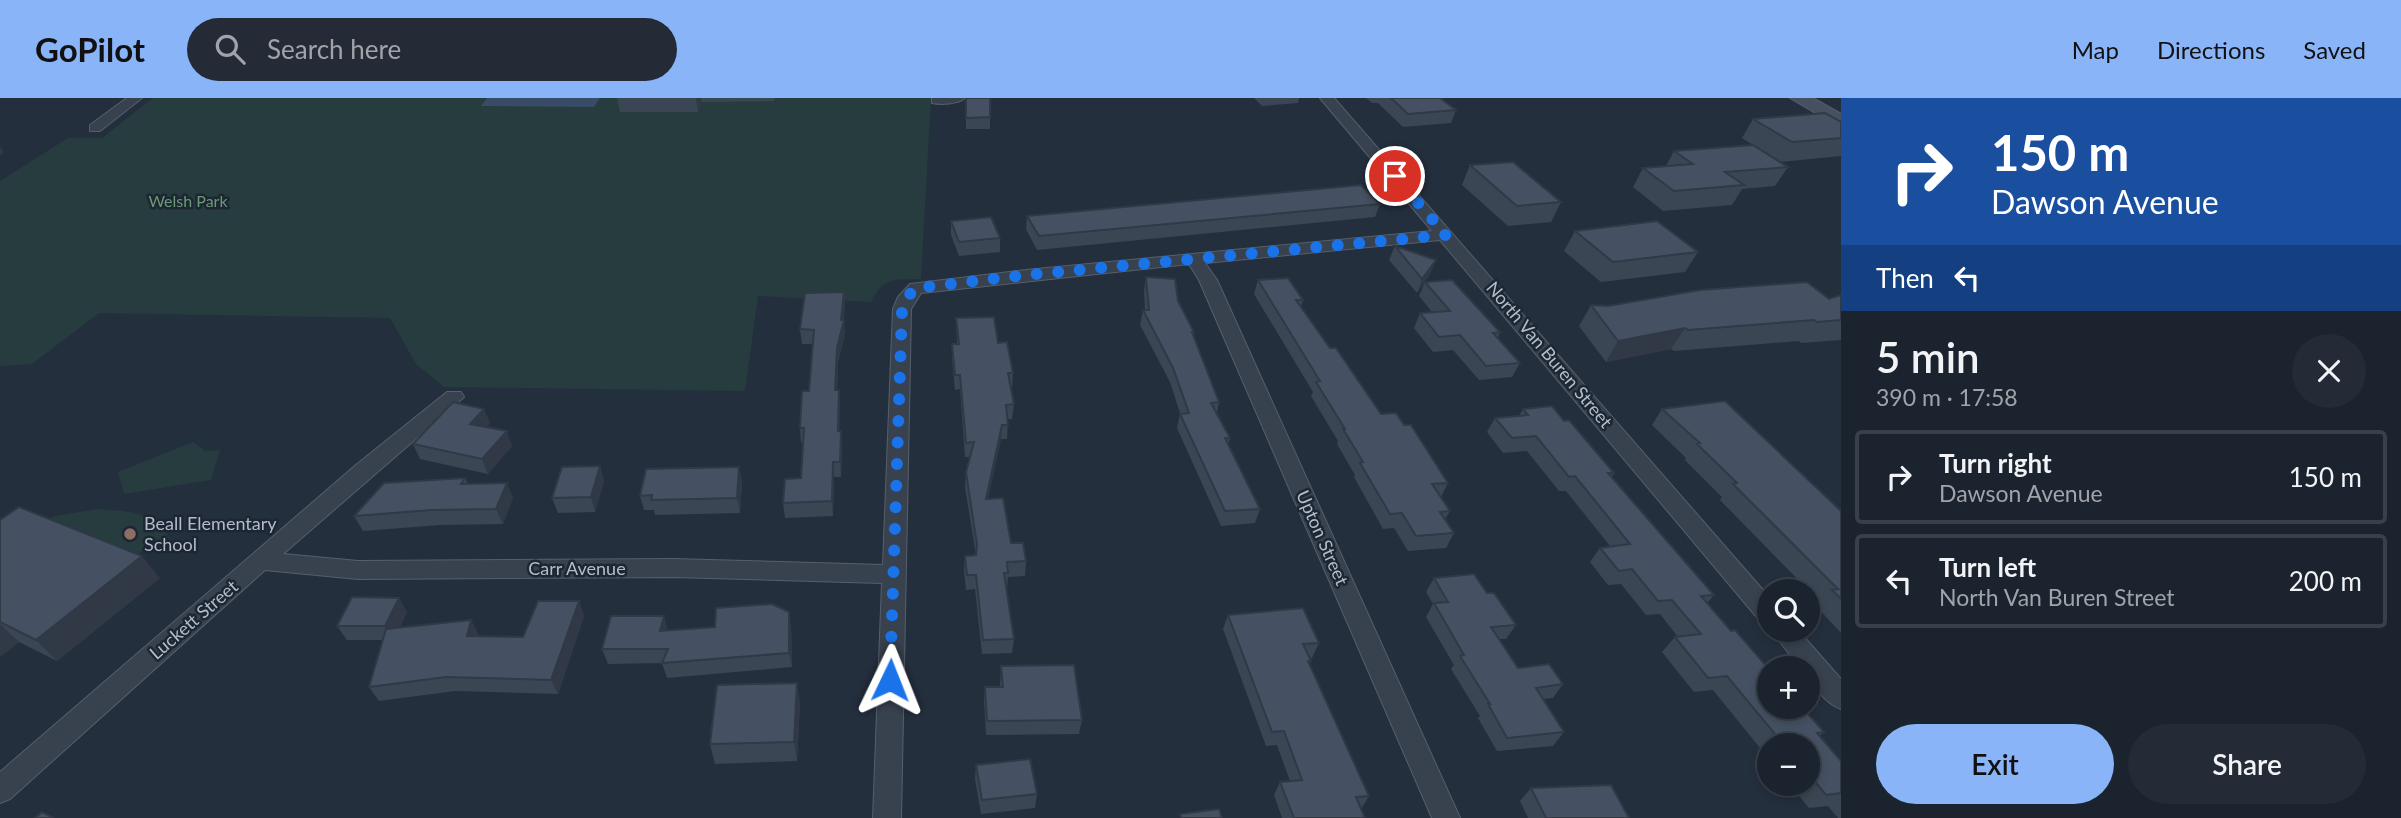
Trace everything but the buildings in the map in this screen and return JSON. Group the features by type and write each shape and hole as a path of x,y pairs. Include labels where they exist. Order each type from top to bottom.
{"street":[{"path":"95,128 135,98"},
{"path":"937,100 958,98"},
{"name":"North Van Buren Street","path":"1327,98 1757,600"},
{"path":"1799,98 1841,122"},
{"path":"887,818 902,309 907,297 916,288 1026,275 1446,235"},
{"name":"Upton Street","path":"1195,260 1208,281 1446,818"},
{"name":"Luckett Street","path":"0,790 364,470 454,397"},
{"name":"Carr Avenue","path":"260,561 358,570 673,568 893,574"},
{"path":"1793,642 1841,698"}],"green space":[{"name":"Welsh Park","path":"153,98 931,98 921,279 891,281 880,288 871,302 758,296 745,391 444,387 416,364 390,318 99,313 32,364 0,366 0,181 68,138 102,138"},
{"path":"193,442 205,451 220,450 211,480 124,494 118,472"},
{"path":"99,509 138,514 169,537 126,560 42,527 54,516"}],"water":[{"path":"487,98 600,98 594,107 481,106"}],"place":[{"name":"Beall Elementary School","path":"130,534"}],"route":[{"path":"890,680 902,309 907,297 916,288 1446,235 1395,176"}]}
